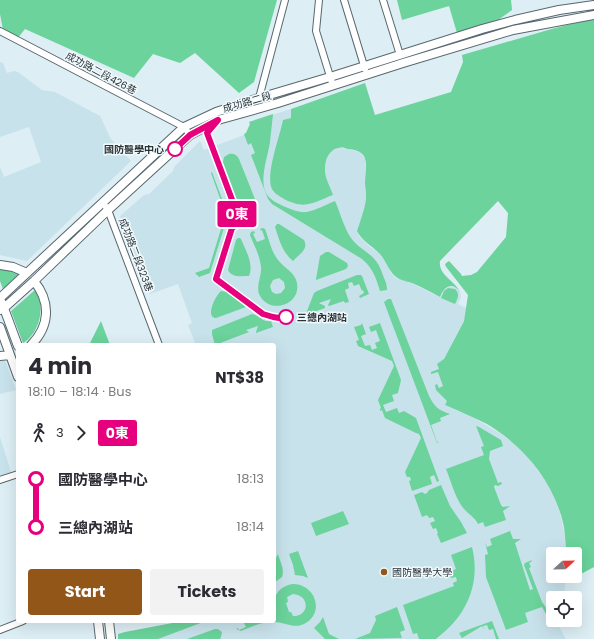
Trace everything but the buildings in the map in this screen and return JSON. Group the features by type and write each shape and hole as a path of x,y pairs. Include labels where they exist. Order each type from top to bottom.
{"main road":[{"name":"成功路二段","path":"2,309 190,135 218,120 333,86 400,55 482,29 559,10 594,5"},
{"name":"成功路二段","path":"0,298 184,127 216,112 330,77 366,70 513,30 594,15"},
{"path":"0,265 13,267 27,273"},
{"path":"33,343 40,335 46,317 46,304 42,292 34,281"},
{"path":"0,298 2,309 17,343"},
{"path":"0,327 16,371"},
{"path":"0,356 10,354"},
{"path":"98,623 100,639"},
{"path":"109,623 111,639"}],"street":[{"path":"259,98 285,0"},
{"path":"319,0 316,31 333,86"},
{"path":"344,0 366,70"},
{"path":"383,0 400,55"},
{"name":"成功路二段426巷","path":"0,31 184,127 190,135"},
{"name":"成功路二段323巷","path":"102,203 108,210 158,343"},
{"path":"0,480 16,475"},
{"path":"0,630 18,623"}],"shaded area":[{"path":"0,62 3,63 7,73 14,71 18,72 42,90 55,92 100,116 111,139 131,161 27,261 0,255 0,167 4,177 41,162 29,127 0,137"},
{"path":"291,109 291,118 283,120 274,155 271,187 279,196 293,203 306,205 333,195 324,170 331,151 340,148 359,152 365,159 366,200 357,231 359,236 379,253 386,262 391,273 396,278 411,283 440,297 444,290 451,286 460,292 461,297 458,304 466,308 465,318 444,359 453,393 445,405 474,418 503,435 523,451 546,482 553,495 563,526 566,547 546,547 546,583 566,583 564,591 546,591 546,627 559,627 566,639 124,639 182,623 276,623 276,343 195,343 188,325 192,323 178,284 150,294 120,216 144,195 149,194 173,171 174,167 200,141 204,150 244,135 250,124 249,122"},
{"path":"0,360 5,360 16,390 0,394"},
{"path":"0,437 11,472 0,476"}],"green space":[{"path":"0,0 277,0 254,82 239,93 195,53 180,63 153,54 134,78 25,29 17,39 3,30 0,14"},
{"path":"397,0 511,0 512,10 491,25 457,33 449,6 402,20"},
{"path":"594,19 594,567 582,573 582,547 566,547 564,527 560,511 553,495 536,467 501,433 471,416 445,405 447,401 436,390 435,385 437,384 439,388 443,386 438,372 431,374 431,372 439,369 437,364 444,359 464,321 468,295 445,265 449,261 462,276 471,275 477,272 506,237 508,213 498,201 440,261 441,270 460,292 451,286 444,290 440,297 393,274 376,250 364,240 357,231 364,211 366,199 366,162 361,153 355,150 341,148 333,150 328,155 325,171 326,178 333,195 314,203 303,205 284,199 274,192 270,183 274,155 283,120 291,118 291,109 365,83 375,115 451,92 463,62 462,55"},
{"path":"273,114 263,181 267,195 273,201 283,206 301,212 307,212 335,201 344,225 351,238 379,265 386,282 387,290 380,291 366,262 272,204 268,199 251,155 255,153 251,143 248,145 244,134 246,133 250,124 249,122"},
{"path":"229,154 234,154 238,158 255,199 254,206 250,210 244,210 239,205 223,162 224,157"},
{"path":"212,172 228,215 210,273 199,277 195,273 209,268 225,216 225,212 211,173"},
{"path":"277,224 304,240 304,249 293,261 286,254 281,245 275,227"},
{"path":"260,229 265,229 272,249 280,263 292,273 296,279 297,291 294,297 283,305 276,306 269,304 263,300 259,294 258,287 261,270 260,263 257,251 250,235 251,232 254,231 255,233 253,234 257,242 265,239 262,230 261,231","holes":["279,278 284,282 285,288 281,293 276,294 272,292 270,286 273,280"]},
{"path":"238,238 241,239 249,258 251,267 249,276 234,275 228,270 236,240"},
{"path":"326,252 329,252 347,263 348,266 346,269 316,280 320,256"},
{"path":"0,270 6,270 19,274 3,289 0,281"},
{"path":"357,275 362,276 369,294 360,298 359,296 364,293 359,284 354,286 352,282 348,283 349,288 345,290 349,302 345,303 344,301 329,306 328,305 331,299 319,303 325,306 325,308 308,314 307,311 314,293"},
{"path":"448,288 455,289 458,293 458,298 455,304 441,298 444,291"},
{"path":"35,290 40,304 40,319 34,333 23,343 11,311"},
{"path":"221,291 227,292 246,307 214,318 211,315 212,308"},
{"path":"391,299 429,396 437,408 450,414 440,418 441,421 431,425 437,442 439,442 437,443 384,302"},
{"path":"252,314 263,320 271,321 273,327 256,333 258,326 246,330 249,332 220,343 214,343 212,330"},
{"path":"101,321 109,343 90,343"},
{"path":"362,323 366,334 361,336 365,346 370,345 372,350 377,348 375,343 380,341 376,330 371,332 369,327 380,323 401,380 398,393 392,395 394,401 383,405 386,412 397,408 399,413 404,411 416,418 439,481 437,482 434,475 430,477 432,484 412,491 409,481 411,480 410,477 407,477 405,472 421,438 419,434 385,418 382,410 380,411 381,408 378,400 394,366 392,361 358,346 356,341 359,340 354,327 361,325"},
{"path":"476,426 501,440 503,446 490,451 489,459 498,483 501,482 502,484 498,486 495,485 494,487 501,505 503,507 510,506 503,511 506,520 485,527 483,522 478,524 461,505 454,492 446,469 484,455 481,447 484,446"},
{"path":"441,485 450,506 467,533 441,543 436,528 433,529 430,523 435,521 433,517 429,518 427,515 422,517 414,495 422,492 425,494 429,490"},
{"path":"343,511 349,524 316,536 311,523"},
{"path":"510,531 513,539 521,539 515,543 530,590 533,589 524,565 532,560 529,563 531,567 529,568 542,602 546,608 546,614 542,607 525,613 528,622 506,630 486,577 485,555 488,554 485,542 487,547 492,545 490,539"},
{"path":"472,547 475,573 473,586 464,609 456,620 436,639 419,639 417,633 413,634 403,605 454,586 453,583 457,581 456,577 451,578 449,572 456,569 451,555"},
{"path":"298,551 308,578 295,575 289,554"},
{"path":"278,554 283,568 283,574 282,577 276,582 276,558"},
{"path":"292,584 307,588 312,593 316,606 315,613 311,619 304,624 296,626 276,622 276,596 285,586","holes":["293,594 299,595 303,598 306,605 303,613 293,616 291,612 289,612 286,603 288,602 287,597"]},
{"path":"397,607 405,630 400,632 402,638 355,639 370,633 376,620 375,616"},
{"path":"323,617 329,634 339,639 325,639 314,628"},
{"path":"492,621 499,639 496,639 493,629 489,630 487,625 483,626 484,629 482,626 462,638 459,633"},
{"path":"172,623 201,623 158,639 118,639 118,634"},
{"path":"244,623 263,623 241,631 236,629 238,628 239,630 246,627"},
{"path":"215,629 222,632 220,639 187,639"}],"bus line":[{"name":"0東","path":"175,149 190,135 218,120 207,133 241,222 232,228 216,279 263,314 279,318 286,317"}],"place":[{"name":"國防醫學中心","path":"175,149"},
{"name":"三總內湖站","path":"286,317"},
{"name":"國防醫學大學","path":"384,572"}]}
